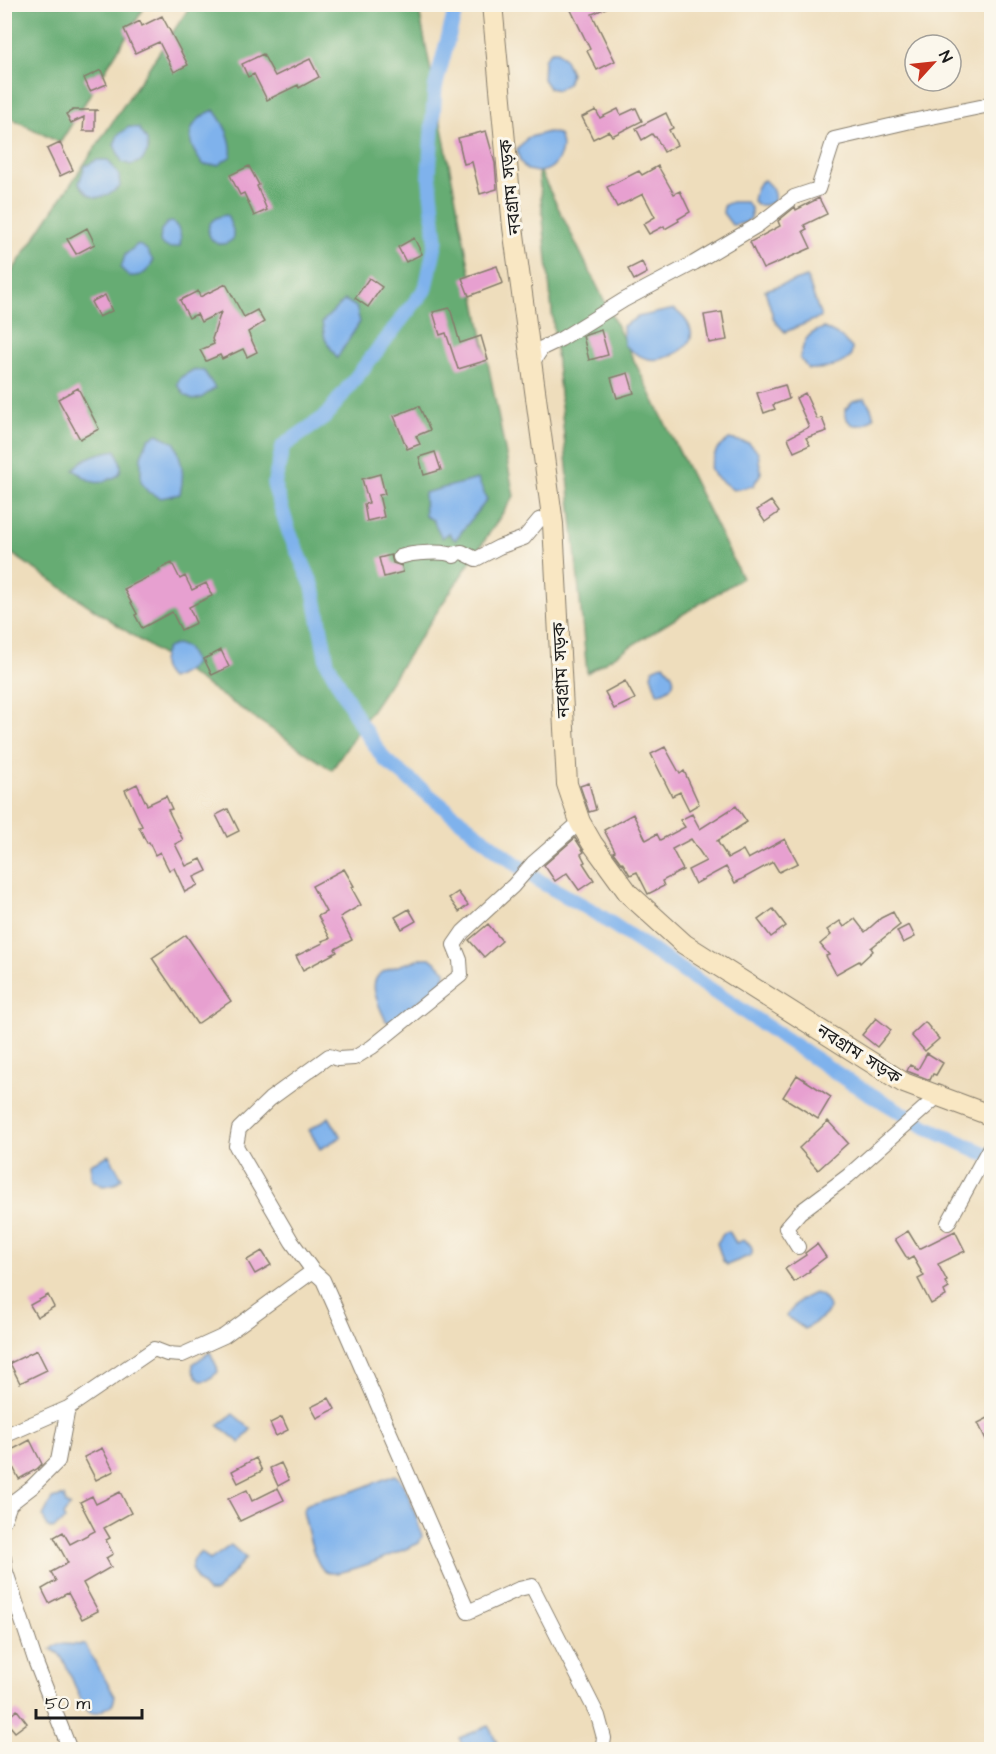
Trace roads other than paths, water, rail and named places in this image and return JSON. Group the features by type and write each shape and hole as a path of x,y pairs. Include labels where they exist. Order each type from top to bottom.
{"main road":[{"name":"নবগ্রাম সড়ক","path":"492,4 513,227 552,516 567,784 580,822 592,843 629,894 684,944 904,1083 992,1116"}],"street":[{"path":"532,363 542,348 758,225 794,197 818,189 834,139 985,106 992,101"},
{"path":"400,557 418,553 450,553 454,556 462,552 476,559 524,538 539,520 552,516"},
{"path":"580,822 533,863 513,886 464,932 454,945 460,960 461,975 372,1047 354,1058 338,1059 329,1056 317,1063 270,1099 239,1129 236,1146 292,1242 313,1271 323,1280 468,1612 519,1589 532,1586 598,1716 604,1738 602,1749"},
{"path":"798,1247 786,1228 800,1212 848,1176 938,1096"},
{"path":"948,1223 992,1143"},
{"path":"4,1436 68,1408 154,1349 167,1354 182,1355 224,1336 313,1271"},
{"path":"4,1520 10,1504 32,1487 58,1461 68,1408"},
{"path":"4,1558 5,1569 36,1663 70,1749"}],"water":[{"path":"551,51 557,51 564,58 571,73 567,84 558,90 549,88 543,79 544,59"},
{"path":"214,110 227,132 231,144 231,156 218,165 204,165 193,149 191,134 197,121"},
{"path":"129,127 139,128 147,140 148,151 142,161 131,165 122,162 114,145 118,135"},
{"path":"548,132 558,134 561,140 559,158 551,168 545,171 527,170 520,161 517,150 527,138"},
{"path":"97,160 108,160 119,175 120,187 102,197 88,194 79,183 85,166"},
{"path":"764,180 772,190 774,202 757,205 753,201 755,192 757,186"},
{"path":"732,202 746,202 751,208 751,218 745,223 732,225 723,213 724,205"},
{"path":"227,215 233,230 233,239 225,244 218,244 209,235 208,229 217,218"},
{"path":"172,222 179,229 181,239 180,246 172,248 160,242 161,230 167,223"},
{"path":"138,244 147,250 153,261 144,273 128,276 121,268 125,255"},
{"path":"807,277 821,317 785,332 774,320 765,290"},
{"path":"345,300 356,307 360,322 337,358 325,339 322,322"},
{"path":"674,309 687,321 691,331 691,337 683,349 669,356 649,359 632,352 624,345 623,326 638,317"},
{"path":"824,328 841,337 852,348 851,357 831,367 808,369 800,358 804,343 813,333"},
{"path":"193,370 204,371 215,388 201,398 193,400 184,394 177,384 181,377"},
{"path":"865,398 874,417 865,424 851,424 845,410 853,401"},
{"path":"158,434 175,443 182,474 180,494 161,498 148,492 141,482 141,456 149,438"},
{"path":"729,439 749,443 758,452 761,473 753,486 733,490 715,476 710,468 717,449"},
{"path":"116,450 121,468 114,478 104,482 94,482 74,470 87,458"},
{"path":"478,479 487,500 455,540 449,533 442,538 433,520 425,516 424,493"},
{"path":"177,644 187,648 195,663 184,673 170,679 164,672 162,660 167,648"},
{"path":"664,664 674,680 666,690 657,693 651,675 653,669"},
{"path":"430,958 446,971 443,983 391,1022 386,1021 375,992 378,976 394,967"},
{"path":"329,1117 341,1137 320,1149 309,1130"},
{"path":"109,1155 122,1178 115,1184 103,1186 92,1180 90,1164"},
{"path":"729,1231 736,1243 744,1240 751,1246 752,1254 727,1265 723,1261 717,1243 724,1233"},
{"path":"814,1293 824,1298 829,1310 827,1314 805,1329 786,1316 800,1300"},
{"path":"210,1352 218,1372 208,1380 201,1381 194,1373 193,1364"},
{"path":"233,1414 251,1429 240,1443 218,1425"},
{"path":"395,1475 404,1486 412,1503 422,1536 419,1543 357,1568 333,1573 326,1572 317,1562 311,1544 303,1512 306,1505 348,1493"},
{"path":"64,1496 66,1504 70,1506 63,1515 65,1520 53,1529 47,1527 43,1516 52,1499"},
{"path":"231,1545 246,1558 216,1592 208,1592 191,1569 194,1559 201,1552 210,1560"},
{"path":"58,1644 85,1645 115,1696 113,1704 96,1713 87,1710 63,1660 51,1649"},
{"path":"489,1726 497,1743 484,1749 464,1749 459,1738"}],"waterway":[{"path":"457,4 435,88 429,173 436,240 426,288 325,417 283,446 274,485 289,532 313,587 327,662 361,725 385,760 501,853 541,882 591,910 850,1082 926,1127 992,1157"}]}
